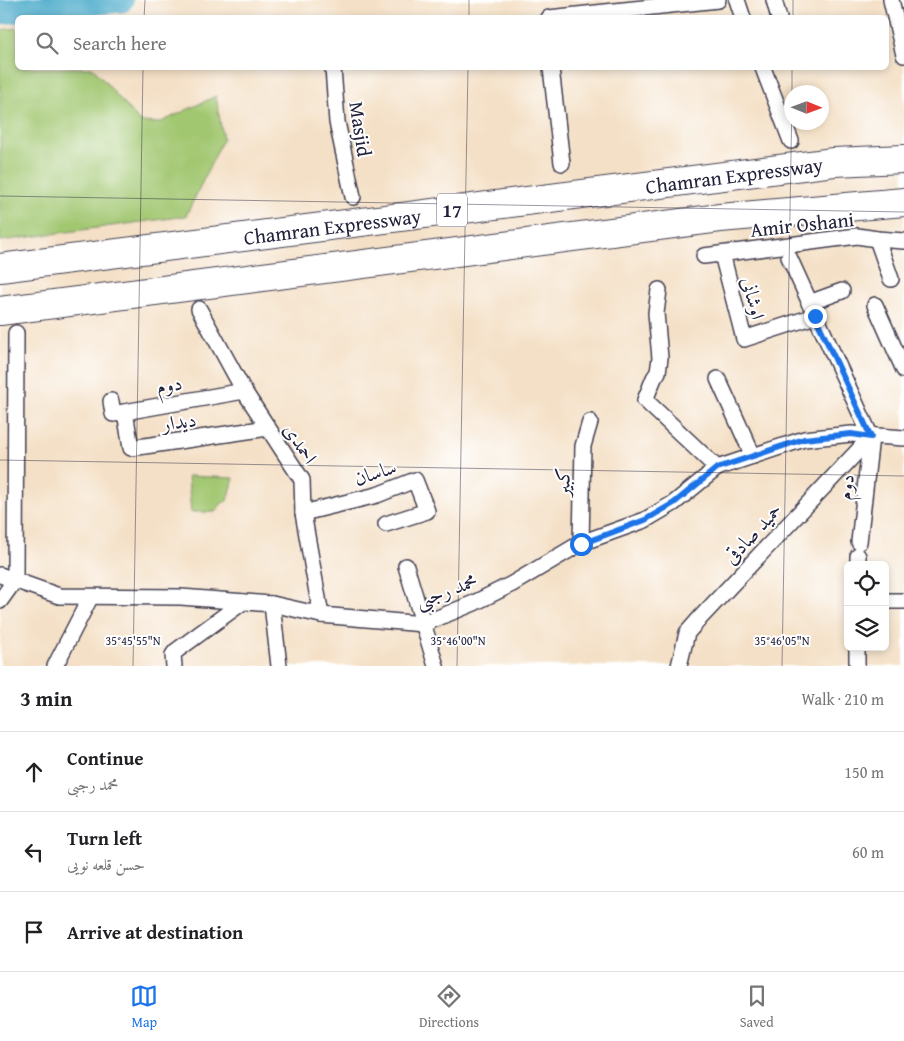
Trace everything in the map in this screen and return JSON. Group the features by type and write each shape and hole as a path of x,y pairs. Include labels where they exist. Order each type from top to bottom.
{"highway":[{"name":"Chamran Expressway","path":"0,268 834,162 904,159"},
{"name":"17","path":"0,311 720,218 904,202"}],"street":[{"path":"577,15 718,0"},
{"path":"737,0 742,15"},
{"path":"774,0 778,15"},
{"path":"891,0 904,55"},
{"name":"Masjid","path":"333,70 337,122 353,197"},
{"path":"551,70 562,163"},
{"path":"764,70 791,141"},
{"name":"Amir Oshani","path":"704,256 857,236 904,241"},
{"path":"877,239 891,279"},
{"name":"اوشانی","path":"722,254 744,338 812,310"},
{"path":"789,258 871,437"},
{"path":"659,290 656,313 660,358 658,372 645,400 717,468"},
{"path":"812,310 842,291"},
{"path":"875,305 904,370"},
{"name":"احمدی","path":"199,309 244,392 302,480 303,513 321,615"},
{"path":"0,601 14,580 16,333"},
{"path":"718,379 753,456"},
{"name":"دوم","path":"125,412 244,392"},
{"path":"111,401 113,414 125,412"},
{"name":"دیدار","path":"125,412 132,448 268,428"},
{"name":"کبیر","path":"581,544 583,446 590,422"},
{"name":"محمد رجبی","path":"0,575 59,596 90,598 181,597 272,604 321,615 423,624 474,603 512,584 581,544 645,520 674,503 717,468 804,439 851,434 904,438"},
{"name":"دوم","path":"859,554 871,437"},
{"name":"حمید صادقی","path":"679,666 687,634 871,437"},
{"name":"ساسان","path":"303,513 378,495 415,480 427,511 386,524"},
{"path":"406,566 436,666"},
{"path":"55,666 90,598"},
{"path":"889,601 904,601"},
{"path":"174,666 173,654 176,651 243,602"},
{"path":"272,604 279,666"},
{"path":"857,651 857,666"}],"green space":[{"path":"15,28 15,70 95,70 140,122 159,123 216,96 223,139 186,216 0,241 0,30"},
{"path":"188,476 234,478 228,500 222,503 215,512 191,512"}],"waterway":[{"path":"0,12 121,0"}],"route":[{"path":"581,544 645,520 674,503 717,468 804,439 851,434 871,437 815,316"}]}
